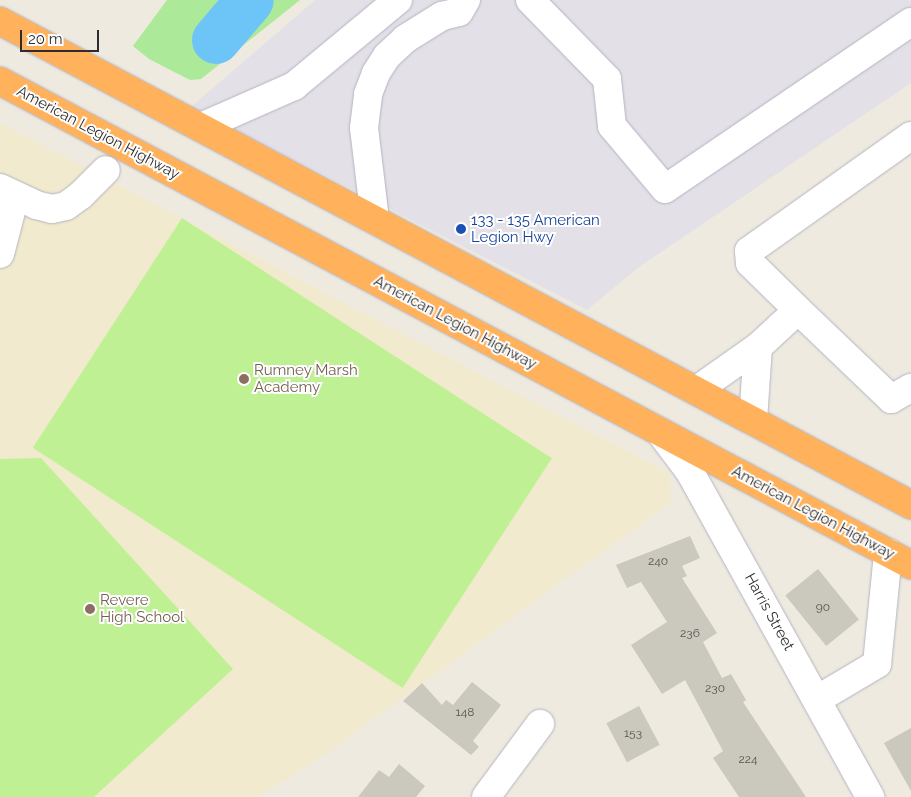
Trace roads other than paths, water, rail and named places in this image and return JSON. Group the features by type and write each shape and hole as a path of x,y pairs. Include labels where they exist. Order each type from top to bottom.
{"highway":[{"path":"0,21 911,505"},
{"name":"American Legion Highway","path":"0,81 900,559"}],"street":[{"path":"201,127 294,86 398,0"},
{"path":"375,220 364,128 368,94 376,74 387,56 405,39 442,16 458,12 466,0"},
{"path":"530,0 607,79 612,126 665,189 911,22"},
{"path":"911,136 749,251 750,262 890,399 911,388"},
{"path":"0,254 8,192 36,206 52,209 66,206 81,196 106,170"},
{"path":"697,390 758,347 798,310"},
{"path":"753,420 758,347"},
{"name":"Harris Street","path":"660,432 690,472 818,699 870,797"},
{"path":"818,699 877,664 900,559"},
{"path":"486,797 540,724"}],"waterway":[{"path":"216,40 250,0"}],"place":[{"name":"133 - 135 American Legion Hwy","path":"461,229"},
{"name":"Rumney Marsh Academy","path":"244,379"},
{"name":"Revere High School","path":"90,609"}]}
